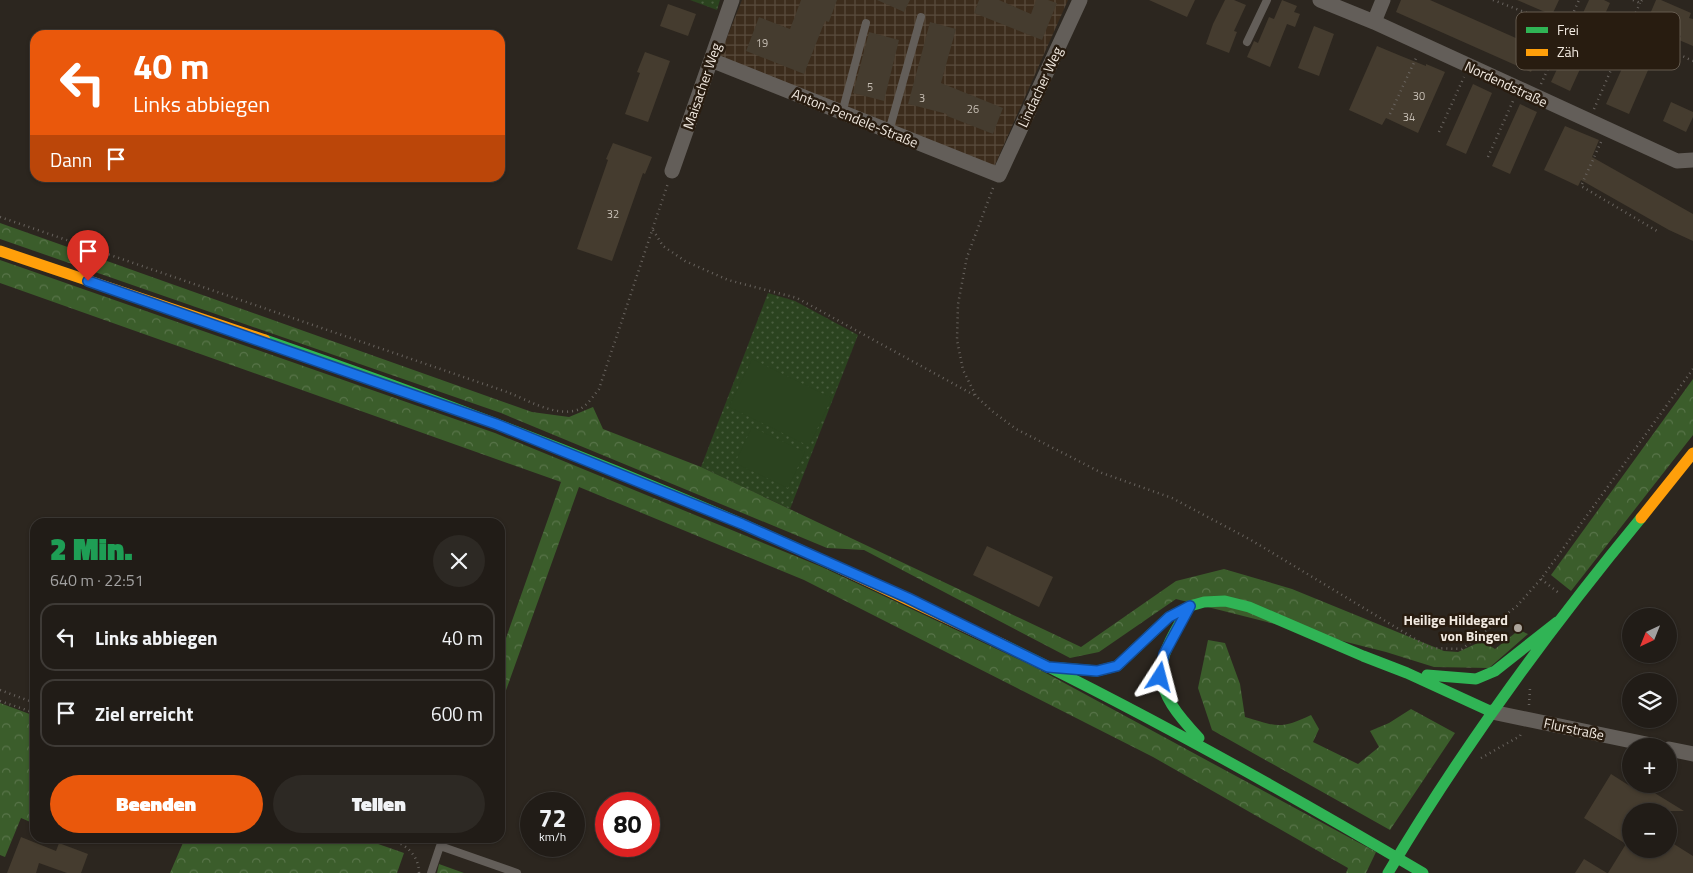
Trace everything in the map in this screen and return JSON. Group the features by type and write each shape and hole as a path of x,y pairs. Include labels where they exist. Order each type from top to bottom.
{"main road":[{"path":"0,252 177,311 496,424 742,524 901,595 1048,667 1212,751 1423,873"},
{"path":"1388,873 1416,824 1492,712 1557,622 1693,453"},
{"path":"1048,667 1097,671 1117,666 1169,617 1190,606 1204,602 1225,601 1249,607 1407,673 1492,712"},
{"path":"1190,606 1164,654 1160,677 1169,703 1212,751"},
{"path":"1407,673 1476,679 1495,671 1557,622"}],"street":[{"name":"Maisacher Weg","path":"672,171 732,0"},
{"name":"Lindacher Weg","path":"999,175 1080,0"},
{"name":"Nordendstraße","path":"1320,0 1374,22 1588,122 1677,161 1693,160"},
{"path":"1374,22 1383,0"},
{"name":"Anton-Pendele-Straße","path":"711,60 999,175"},
{"name":"Flurstraße","path":"1492,712 1622,739"},
{"path":"1677,751 1693,754"}],"lane":[{"path":"1247,42 1267,0"},
{"path":"890,131 921,17"},
{"path":"842,112 866,23"},
{"path":"431,873 440,846 517,873"}],"path":[{"path":"1493,0 1524,12"},
{"path":"1573,12 1579,0"},
{"path":"1633,0 1641,2"},
{"path":"1390,114 1423,45"},
{"path":"1680,55 1693,61"},
{"path":"1440,132 1468,66"},
{"path":"1535,97 1547,70"},
{"path":"1588,122 1611,70"},
{"path":"1488,157 1518,89"},
{"path":"1607,130 1581,186 1657,231"},
{"path":"0,217 507,392 557,412 578,410 589,402 599,389 672,171"},
{"path":"976,396 963,370 957,340 958,304 967,257 999,175"},
{"path":"653,230 663,246 685,260 728,280 797,298 976,396 1016,429 1102,473 1172,498 1251,540 1430,648 1462,649 1516,606 1541,578 1693,369"},
{"path":"1541,578 1572,604"},
{"path":"0,690 30,701"},
{"path":"0,701 30,711"},
{"path":"401,843 411,851 419,864 419,873"},
{"path":"431,843 440,846"}],"shaded area":[{"path":"742,0 1068,0 994,167 719,57"}],"green space":[{"path":"690,0 720,0 717,10"},
{"path":"0,223 532,412 569,417 593,407 603,429 701,467 1081,647 1176,581 1224,569 1292,589 1444,651 1458,652 1482,641 1495,649 1519,630 1528,634 1489,668 1434,667 1386,652 1176,599 1099,652 1070,658 864,550 827,548 501,413 0,239"},
{"path":"0,260 495,433 822,567 1033,666 1376,852 1366,873 1346,873 1348,868 1153,757 804,580 579,487 505,693 505,641 561,482 0,283"},
{"path":"768,293 795,301 858,335 790,509 701,467"},
{"path":"752,359 832,398 809,446 729,407"},
{"path":"1693,379 1693,435 1571,591 1551,575"},
{"path":"752,427 805,452 788,488 735,463"},
{"path":"1208,640 1225,643 1240,684 1245,717 1264,723 1285,725 1311,715 1319,729 1313,742 1358,764 1379,747 1370,731 1389,723 1411,709 1455,733 1390,830 1212,730 1198,688"},
{"path":"0,703 30,714 30,822 21,818 5,857 0,855"},
{"path":"183,843 375,843 404,853 397,873 170,873"},
{"path":"439,864 464,873 437,873"}],"building":[{"path":"801,0 837,0 829,22 825,21 804,74 746,51 759,17 790,29"},
{"path":"877,0 910,0 904,12"},
{"path":"979,0 999,0 1031,14 1036,0 1048,0 1057,3 1042,40 974,13"},
{"path":"1149,0 1195,0 1187,17"},
{"path":"1225,0 1234,0 1246,5 1234,31 1237,32 1229,53 1206,44 1213,24"},
{"path":"1282,0 1297,6 1294,12 1300,14 1295,27 1287,24 1270,67 1247,57 1254,41 1258,43 1269,17 1274,19"},
{"path":"1401,0 1430,0 1516,38 1516,65 1396,12"},
{"path":"1517,0 1559,0 1553,12 1545,12"},
{"path":"1589,0 1604,0 1610,3 1606,12 1583,12"},
{"path":"1656,0 1661,0 1691,13 1689,18 1693,19 1693,46 1680,40 1680,12 1651,12"},
{"path":"668,4 696,14 688,36 660,26"},
{"path":"930,22 956,29 941,83 1003,108 993,134 947,116 947,114 908,104"},
{"path":"1314,26 1334,34 1319,76 1298,68"},
{"path":"869,32 899,40 884,101 853,93"},
{"path":"1377,46 1445,72 1418,133 1386,118 1382,125 1349,110"},
{"path":"645,52 670,61 648,122 625,114 640,73 637,72"},
{"path":"1557,70 1580,70 1570,91 1551,82"},
{"path":"1621,70 1648,70 1629,114 1606,104"},
{"path":"1473,84 1492,93 1466,154 1446,145"},
{"path":"1671,102 1693,112 1693,117 1686,132 1663,121"},
{"path":"1520,104 1537,112 1510,174 1492,166"},
{"path":"1565,126 1599,140 1592,157 1693,214 1693,241 1669,230 1581,180 1578,186 1544,170"},
{"path":"613,143 652,157 645,174 643,173 612,261 577,249"},
{"path":"987,546 1053,577 1039,607 973,575"},
{"path":"1611,774 1622,781 1622,793 1655,793 1671,803 1622,803 1622,842 1584,818"},
{"path":"21,837 30,841 30,843 36,843 56,851 59,843 88,854 81,873 67,873 39,863 36,873 7,873"},
{"path":"1677,846 1693,856 1693,873 1608,873 1622,850 1622,858 1677,858"},
{"path":"1584,859 1607,873 1575,873"}],"traffic: fast":[{"path":"265,340 483,419 627,475 840,568"},
{"path":"1388,873 1446,780 1508,690 1572,604 1641,518"},
{"path":"1061,668 1097,671 1117,666 1169,617 1190,606 1204,602 1225,601 1249,607 1407,673 1492,712"},
{"path":"1187,611 1167,648 1162,663 1162,677 1165,691 1172,705 1199,738"},
{"path":"1427,675 1476,679 1495,671 1557,622"},
{"path":"1004,645 1111,698 1216,754 1423,873"}],"traffic: slow":[{"path":"0,251 265,340"},
{"path":"1641,518 1693,453"},
{"path":"840,568 1004,645"}],"place":[{"name":"Heilige Hildegard von Bingen","path":"1518,628"}],"route":[{"path":"88,281 496,424 742,524 908,598 1048,667 1097,671 1117,666 1169,617 1190,606 1164,654 1160,677"}]}
